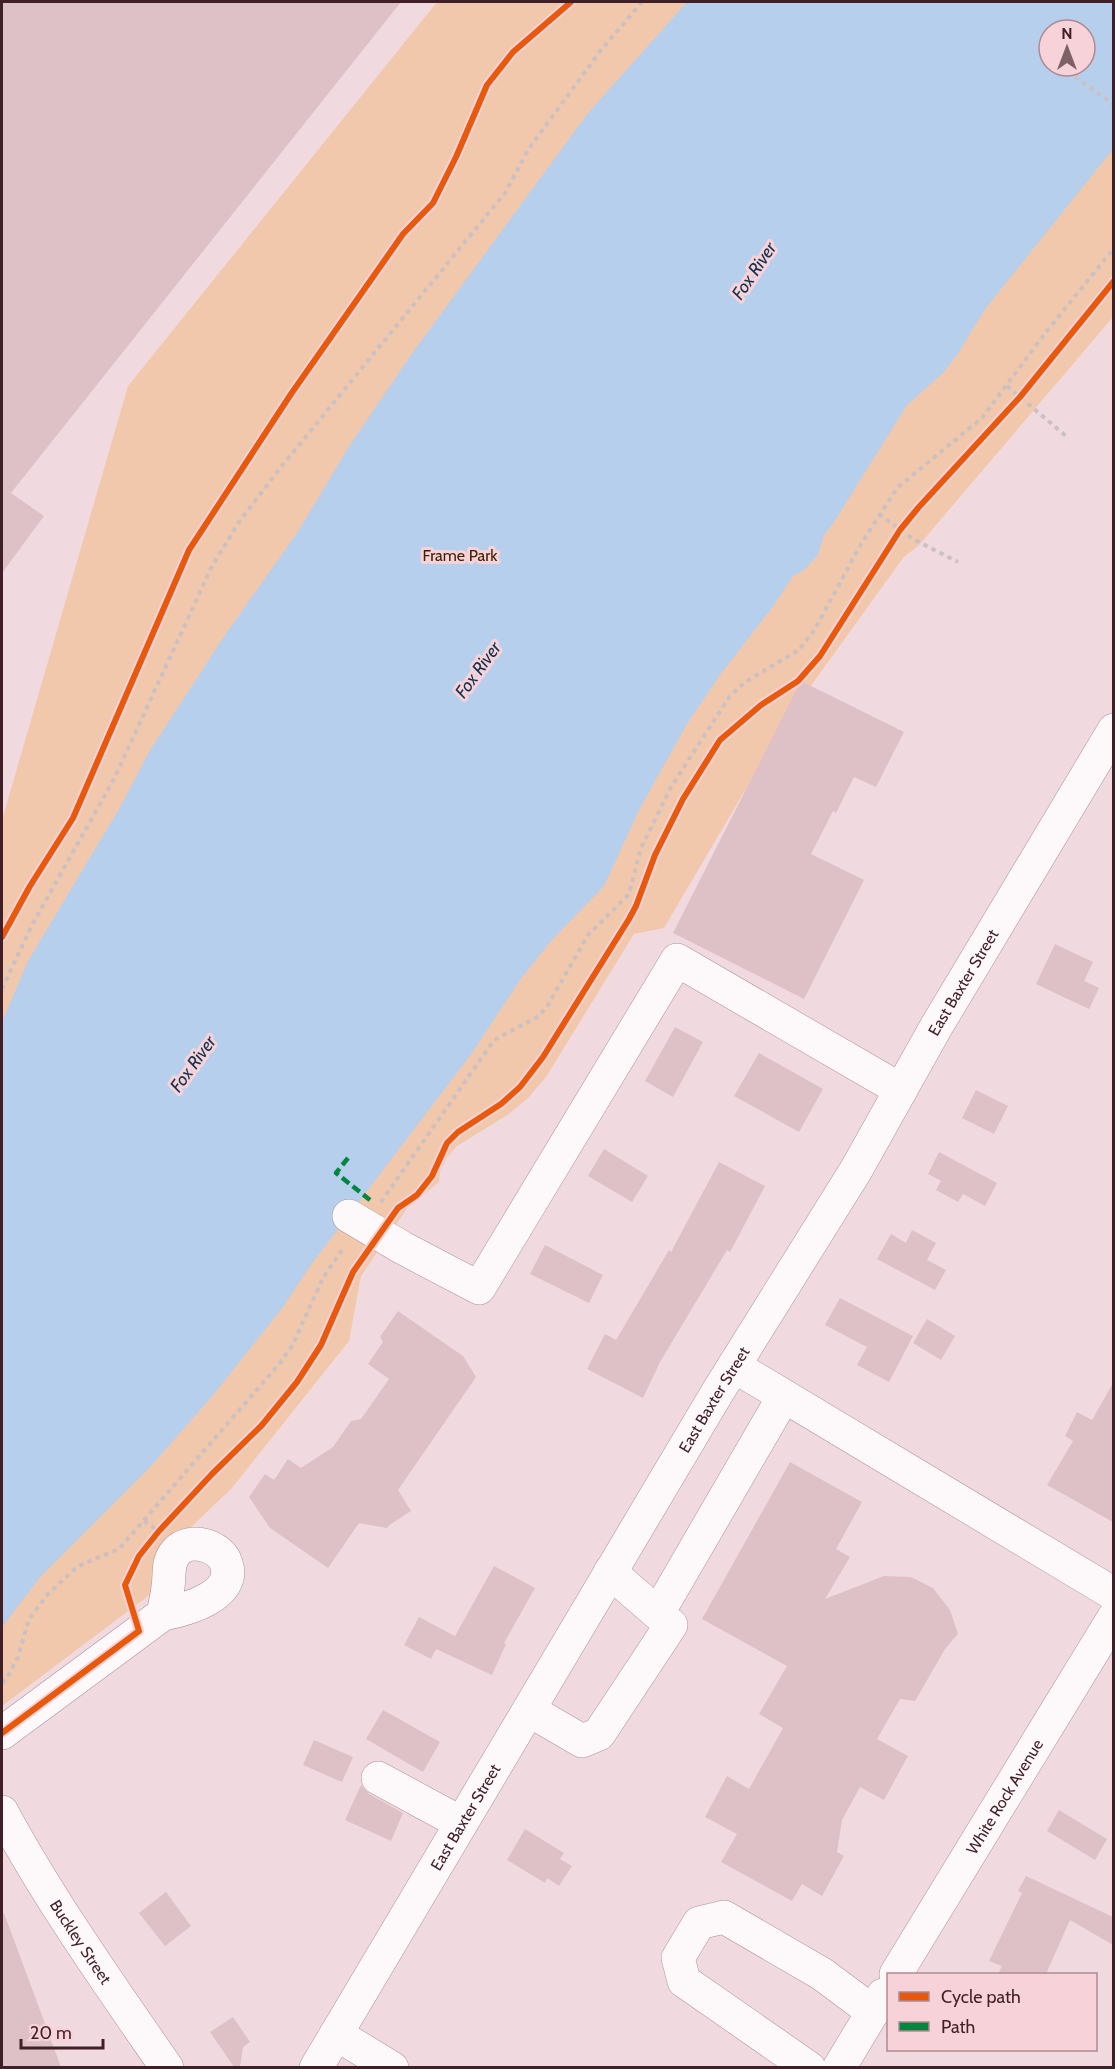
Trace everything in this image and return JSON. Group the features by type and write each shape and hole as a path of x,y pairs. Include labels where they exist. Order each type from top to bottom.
{"street":[{"name":"East Baxter Street","path":"316,2067 734,1366 856,1170 936,1027 1113,730"},
{"path":"355,1220 479,1288 676,960 901,1090"},
{"path":"734,1366 1113,1594"},
{"path":"658,1613 784,1396"},
{"path":"529,1710 582,1741 599,1734 671,1625 610,1572"},
{"path":"2,1733 163,1614"},
{"name":"White Rock Avenue","path":"897,1973 1113,1617"},
{"path":"378,1778 461,1823"},
{"name":"Buckley Street","path":"2,1812 26,1857 166,2067"},
{"path":"2,1834 26,1857"},
{"path":"809,2067 684,1981 678,1958 699,1923 724,1917 822,1974 881,1999 839,2067"},
{"path":"336,2034 392,2067"}],"path":[{"path":"2,989 32,925 114,779 212,567 239,522 288,458 505,193 528,150 601,50 642,2"},
{"path":"1076,78 1113,105"},
{"path":"2,1683 18,1657 29,1619 48,1594 78,1566 119,1549 280,1363 292,1346 323,1278 355,1220 398,1180 494,1040 539,1016 548,1005 588,935 629,894 641,848 671,787 730,696 745,682 799,650 815,629 861,544 897,488 981,418 1113,248"},
{"path":"1007,386 1066,436"},
{"path":"1013,406 1028,389"},
{"path":"879,514 913,539 958,562"},
{"path":"894,539 906,523"},
{"path":"144,1521 159,1531 153,1539"}],"green space":[{"name":"Frame Park","path":"437,2 1113,2 1113,317 919,545 903,558 787,719 664,928 634,934 546,1077 528,1098 509,1114 457,1146 447,1157 440,1171 439,1182 408,1207 361,1276 349,1341 232,1488 191,1527 180,1530 170,1537 152,1593 2,1706 2,820 128,386"}],"water":[{"name":"Frame Park","path":"687,2 1113,2 1113,149 985,309 957,355 943,373 907,405 824,535 818,555 804,570 793,576 774,605 720,675 687,724 640,808 604,886 550,942 520,980 472,1053 310,1266 283,1307 214,1394 151,1466 41,1576 2,1627 2,1022 28,961 119,809 149,752 223,638 299,530 348,448 413,352 588,113"}],"building":[{"path":"2,2 401,2 11,493 44,516 2,573"},
{"path":"801,681 904,732 876,787 854,777 836,813 833,811 811,854 864,880 804,999 673,933"},
{"path":"1055,944 1093,962 1084,981 1099,988 1089,1009 1036,984"},
{"path":"675,1027 703,1042 673,1097 645,1081"},
{"path":"759,1053 823,1089 799,1132 734,1096"},
{"path":"976,1090 1008,1106 994,1134 962,1118"},
{"path":"604,1149 648,1176 632,1202 588,1176"},
{"path":"939,1152 997,1183 985,1206 963,1194 958,1202 936,1190 941,1181 928,1174"},
{"path":"719,1162 765,1186 730,1252 727,1250 660,1362 643,1398 587,1369 605,1334 616,1340 669,1250 671,1252"},
{"path":"912,1230 936,1243 927,1260 946,1270 935,1290 877,1259 891,1234 906,1243"},
{"path":"545,1245 603,1275 589,1303 530,1274"},
{"path":"840,1298 913,1336 889,1382 857,1365 867,1347 825,1325"},
{"path":"398,1311 463,1356 476,1377 398,1490 411,1511 387,1528 359,1523 328,1568 270,1528 249,1497 265,1474 274,1480 288,1459 301,1468 333,1447 351,1421 361,1419 389,1379 368,1364 383,1342 380,1337"},
{"path":"927,1319 955,1336 941,1360 913,1343"},
{"path":"1113,1383 1113,1522 1047,1485 1073,1441 1065,1436 1077,1412 1092,1420"},
{"path":"790,1462 862,1502 836,1549 850,1557 825,1599 884,1576 911,1577 933,1588 950,1610 958,1634 945,1649 915,1701 900,1699 877,1739 908,1756 884,1800 860,1787 842,1820 837,1852 844,1856 822,1896 802,1884 792,1901 721,1862 737,1834 705,1817 727,1776 749,1789 783,1728 759,1714 787,1666 702,1619"},
{"path":"494,1566 535,1588 504,1643 506,1644 492,1675 436,1649 431,1659 404,1645 419,1617 455,1636"},
{"path":"383,1710 440,1742 423,1772 366,1739"},
{"path":"314,1740 353,1757 342,1782 303,1765"},
{"path":"361,1785 369,1794 403,1813 391,1841 345,1820"},
{"path":"1059,1810 1107,1839 1095,1860 1047,1831"},
{"path":"525,1829 564,1853 560,1859 572,1866 559,1886 547,1878 545,1883 507,1860"},
{"path":"1026,1876 1113,1917 1113,1945 1070,1920 1046,1973 998,1973 1002,1966 989,1961 1022,1893 1018,1891"},
{"path":"166,1892 191,1926 165,1946 139,1913"},
{"path":"2,1913 4,1913 61,2067 2,2067"},
{"path":"233,2017 250,2042 243,2047 240,2067 234,2067 210,2032"}],"marked path":[{"path":"348,1158 336,1173 370,1200"}],"cycle path":[{"path":"2,937 30,886 73,818 189,550 291,394 403,234 433,203 487,85 513,52 571,2"},
{"path":"2,1733 139,1631 125,1585 139,1556 212,1474 262,1425 297,1382 321,1345 353,1272 398,1208 417,1195 432,1176 447,1143 458,1132 501,1104 520,1087 543,1057 629,919 655,855 683,799 720,740 761,705 798,681 820,656 900,530 1020,397 1114,281"}],"water label":[{"name":"Fox River","path":"754,271"},
{"name":"Fox River","path":"478,670"},
{"name":"Fox River","path":"193,1064"}]}
